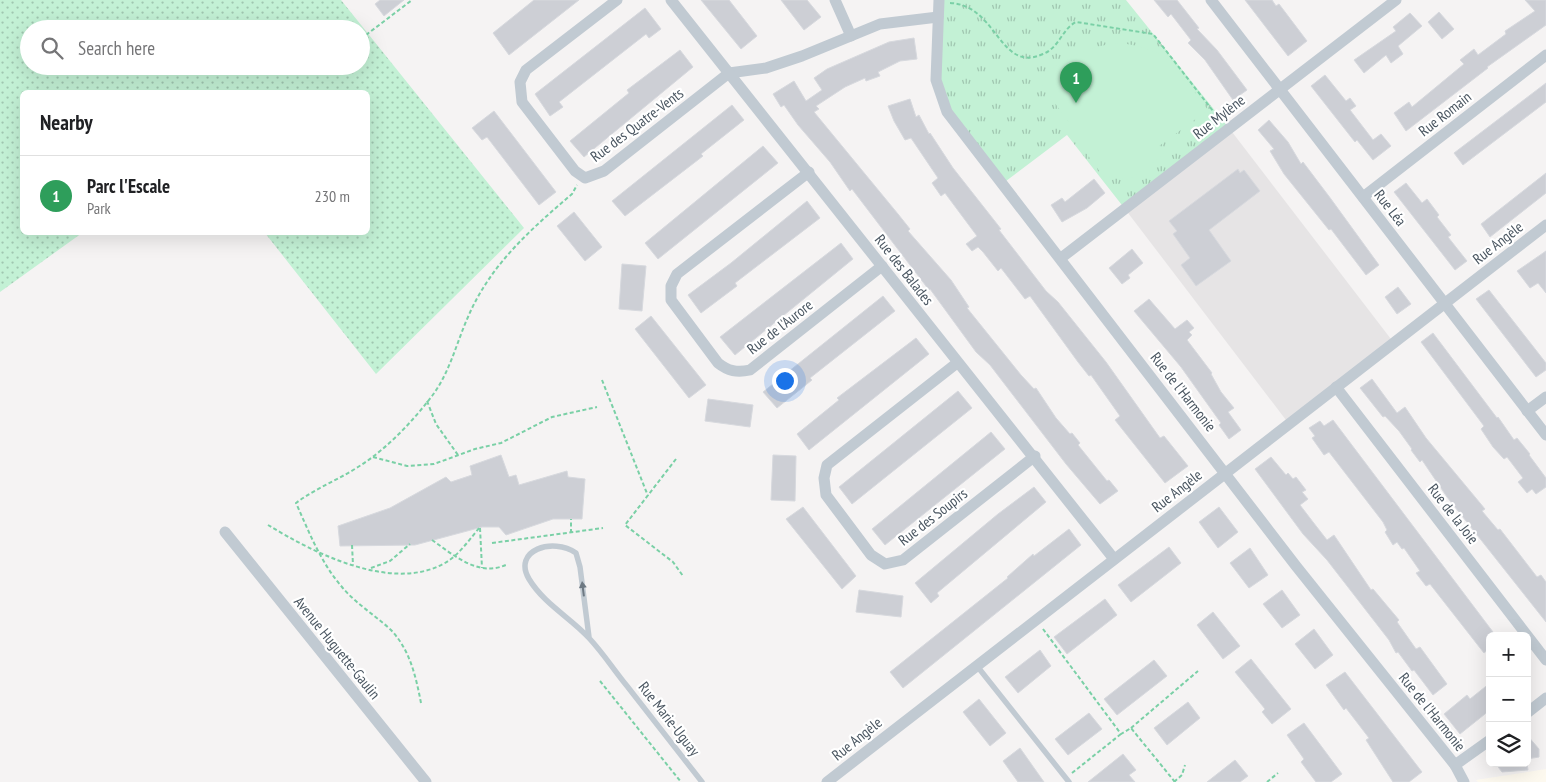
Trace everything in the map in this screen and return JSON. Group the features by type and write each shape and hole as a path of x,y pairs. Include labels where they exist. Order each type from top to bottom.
{"street":[{"name":"Rue des Quatre-Vents","path":"617,0 526,70 520,82 522,102 575,171 585,178 604,171 729,73"},
{"name":"Rue des Balades","path":"671,0 958,363 1035,456 1114,558"},
{"path":"835,0 851,36"},
{"name":"Rue Léa","path":"1211,0 1546,435"},
{"name":"Rue Mylène","path":"1060,258 1396,0"},
{"name":"Rue de l'Harmonie","path":"939,1 936,80 939,95 947,112 1226,472 1296,566 1455,765 1464,782"},
{"path":"729,73 766,68 895,21 938,17"},
{"name":"Rue Romain","path":"1362,197 1546,55"},
{"name":"Rue de l'Aurore","path":"808,172 677,274 671,286 671,300 718,363 724,368 739,372 750,370 882,266"},
{"name":"Rue Angèle","path":"827,782 1546,225"},
{"name":"Rue des Soupirs","path":"958,363 827,465 824,478 826,496 871,555 885,564 903,560 1035,456"},
{"name":"Rue de la Joie","path":"1336,387 1546,660"},
{"path":"1527,411 1546,397"},
{"name":"Avenue Huguette-Gaulin","path":"225,532 426,782"},
{"path":"1531,710 1546,698"},
{"path":"1455,765 1486,743"}],"lane":[{"name":"Rue Marie-Uguay","path":"589,637 580,567 576,553 563,546 540,547 533,552 527,561 529,579 561,613 589,637 702,782"},
{"path":"977,665 1067,780"}],"path":[{"path":"370,32 412,0"},
{"path":"939,1 954,3 975,11 987,20 1010,52 1022,58 1037,57 1052,50 1069,26 1076,22 1152,34 1227,130"},
{"path":"421,703 415,674 401,643 391,631 342,587 318,551 296,503 373,457 401,431 427,401 444,377 468,317 495,271 522,237 572,194 576,187"},
{"path":"602,380 648,496"},
{"path":"427,401 436,424 458,455"},
{"path":"373,457 406,466 420,466 445,461 458,455 502,443 552,417 598,407"},
{"path":"676,459 626,525 673,562 683,576"},
{"path":"571,519 571,533"},
{"path":"268,524 318,551 353,565 389,573 410,574 432,569 455,556 480,527 482,568"},
{"path":"492,543 603,528"},
{"path":"432,540 467,564 482,568 497,568 508,564"},
{"path":"368,568 384,564 410,544"},
{"path":"352,545 353,565"},
{"path":"1036,619 1121,734"},
{"path":"1067,780 1121,734 1132,728 1198,671"},
{"name":"Rue Marie-Uguay","path":"600,681 681,782"},
{"path":"1132,728 1174,782 1182,775 1184,765"},
{"path":"1267,782 1278,773"}],"shaded area":[{"path":"1229,128 1394,343 1289,424 1125,209"},
{"path":"1546,769 1546,782 1478,782 1476,780"}],"green space":[{"path":"0,0 341,0 357,20 20,20 20,75 370,75 370,36 524,228 376,374 267,235 370,235 370,90 20,90 20,235 79,235 0,292"},
{"path":"939,0 1126,0 1229,128 1125,209 1067,135 1002,184 939,95"},
{"path":"1119,43 1151,50 1162,56 1181,73 1208,110 1159,146 1164,154 1129,180 1103,176 1073,135 1076,133 1038,79 1076,55 1096,47"}],"building":[{"path":"380,0 404,0 384,16 375,4"},
{"path":"534,0 579,0 509,55 493,33"},
{"path":"701,0 729,0 757,36 741,49"},
{"path":"781,0 807,0 821,17 804,30"},
{"path":"1154,0 1177,0 1199,28 1197,29 1217,50 1247,90 1233,100 1205,60 1188,43 1191,40 1171,14 1168,17"},
{"path":"1245,0 1272,0 1276,6 1279,4 1307,41 1288,56"},
{"path":"1525,0 1546,0 1546,25 1487,67 1406,131 1394,113 1409,102 1412,107 1464,64 1460,60 1474,49 1478,55 1506,34 1505,31 1535,11"},
{"path":"645,8 661,29 649,38 646,34 559,102 563,107 550,116 535,94"},
{"path":"1439,12 1454,29 1442,39 1428,22"},
{"path":"1410,13 1422,26 1398,46 1403,54 1391,63 1386,55 1364,73 1354,60 1396,31 1393,27"},
{"path":"914,38 917,59 900,61 878,72 880,76 866,81 865,78 845,87 816,106 819,109 814,112 910,229 908,231 951,280 969,307 967,308 1021,375 1034,389 1036,388 1056,418 1070,434 1072,433 1080,443 1078,445 1107,481 1109,480 1118,491 1100,504 1066,464 990,365 976,352 930,289 852,189 850,191 830,162 798,125 784,105 781,107 773,94 794,81 806,101 822,90 814,78 827,69 889,42"},
{"path":"680,50 693,67 584,157 570,141 629,93 627,90"},
{"path":"1325,75 1346,101 1350,98 1356,106 1350,110 1373,140 1381,134 1391,146 1373,160 1357,140 1355,142 1311,86"},
{"path":"1546,83 1546,102 1463,165 1454,153"},
{"path":"910,99 916,117 919,115 929,134 1001,229 999,230 1046,291 1058,302 1106,362 1160,438 1164,436 1188,466 1165,483 1115,420 1120,416 1030,296 1025,299 1001,268 998,271 978,247 972,251 966,244 977,236 945,193 941,196 932,183 938,178 911,138 905,140 888,106"},
{"path":"732,105 744,120 701,154 703,156 625,216 612,201"},
{"path":"494,111 556,192 539,205 487,137 482,140 472,128"},
{"path":"1269,120 1288,142 1301,164 1303,162 1379,265 1366,275 1331,229 1329,230 1284,174 1270,151 1274,149 1258,130"},
{"path":"763,146 778,163 658,259 645,243"},
{"path":"1238,169 1240,173 1244,170 1260,191 1209,230 1231,261 1196,286 1181,265 1190,258 1173,234 1177,231 1169,221"},
{"path":"1546,173 1546,193 1490,237 1481,224"},
{"path":"1094,179 1105,193 1087,208 1062,222 1051,205 1062,198 1065,202"},
{"path":"1406,183 1422,203 1427,199 1439,215 1437,217 1451,235 1448,237 1467,261 1455,270 1394,192"},
{"path":"807,201 820,218 735,283 737,286 701,313 688,295 731,263"},
{"path":"574,212 602,247 585,261 557,226"},
{"path":"841,243 853,259 735,355 720,337"},
{"path":"1132,249 1143,263 1128,275 1130,278 1122,284 1109,268"},
{"path":"1546,251 1546,293 1538,283 1530,288 1517,271"},
{"path":"622,264 646,266 642,311 619,309"},
{"path":"1398,287 1411,304 1397,314 1385,297"},
{"path":"1489,290 1546,363 1546,370 1536,377 1476,299"},
{"path":"883,296 895,311 810,378 812,380 777,408 763,392"},
{"path":"1149,299 1175,329 1187,320 1194,328 1189,332 1192,335 1187,340 1212,373 1221,392 1234,408 1228,412 1241,430 1229,439 1219,425 1221,423 1181,367 1134,311"},
{"path":"651,316 706,385 689,398 635,329"},
{"path":"1433,333 1514,440 1517,438 1530,454 1546,478 1546,487 1536,494 1532,489 1527,493 1518,482 1523,478 1507,457 1504,459 1493,447 1481,429 1484,426 1421,342"},
{"path":"916,338 929,354 809,450 797,434 839,400 837,398"},
{"path":"1372,379 1397,413 1405,407 1426,438 1485,509 1482,511 1498,530 1500,529 1537,577 1541,575 1546,582 1546,622 1447,497 1422,460 1420,462 1399,431 1385,416 1383,417 1360,388"},
{"path":"958,391 972,408 852,504 839,487"},
{"path":"708,399 753,405 750,427 705,421"},
{"path":"1333,420 1493,632 1486,632 1486,651 1484,653 1430,584 1426,586 1416,573 1420,571 1404,548 1402,549 1397,542 1393,545 1385,532 1387,530 1383,522 1329,452 1324,455 1312,438 1315,436 1309,428 1320,421 1324,426"},
{"path":"991,432 1005,449 885,545 872,529"},
{"path":"501,455 509,477 516,475 519,485 567,471 568,477 585,479 582,519 553,519 506,535 499,527 482,527 415,545 340,546 338,526 390,508 446,477 451,482 472,475 470,466"},
{"path":"773,455 796,456 795,501 771,500"},
{"path":"1271,457 1286,475 1288,473 1293,479 1296,477 1306,490 1302,492 1308,499 1300,505 1327,540 1334,535 1371,590 1373,589 1399,620 1397,622 1416,649 1420,647 1447,684 1433,695 1414,670 1412,671 1398,652 1396,653 1389,640 1327,560 1303,534 1255,469"},
{"path":"1034,487 1046,502 937,593 939,596 931,603 915,583 998,514"},
{"path":"803,507 856,576 842,589 786,519"},
{"path":"1219,507 1238,532 1218,548 1199,522"},
{"path":"1069,529 1081,545 903,688 890,672 1008,578 1033,554 1034,556"},
{"path":"1169,547 1181,563 1131,602 1118,585"},
{"path":"1250,548 1268,575 1249,588 1230,563"},
{"path":"859,590 903,596 901,617 856,612"},
{"path":"1282,590 1300,615 1282,628 1263,604"},
{"path":"1105,599 1117,615 1067,654 1054,637"},
{"path":"1213,612 1240,646 1223,659 1197,625"},
{"path":"1314,629 1333,655 1315,669 1295,644"},
{"path":"1040,650 1051,666 1018,693 1005,677"},
{"path":"1251,659 1291,709 1272,724 1262,712 1265,709 1235,672"},
{"path":"1154,660 1167,676 1117,715 1104,699"},
{"path":"1345,672 1422,772 1409,782 1393,782 1366,740 1369,738 1346,708 1344,710 1326,685"},
{"path":"1486,686 1486,713 1460,734 1444,714 1467,695 1470,699"},
{"path":"979,699 1006,733 990,746 963,712"},
{"path":"1188,702 1200,718 1167,745 1154,728"},
{"path":"1089,713 1102,729 1068,755 1055,739"},
{"path":"1304,723 1342,774 1331,782 1316,782 1301,762 1304,759 1287,735"},
{"path":"1531,740 1539,749 1539,757 1531,758"},
{"path":"1020,748 1044,782 1018,782 1003,761"},
{"path":"1123,754 1136,770 1129,775 1135,782 1088,782"},
{"path":"1235,760 1248,776 1240,782 1207,782"},
{"path":"1498,767 1528,767 1528,770 1502,772"}],"place":[{"name":"Parc l'Escale","path":"1076,103"}]}
